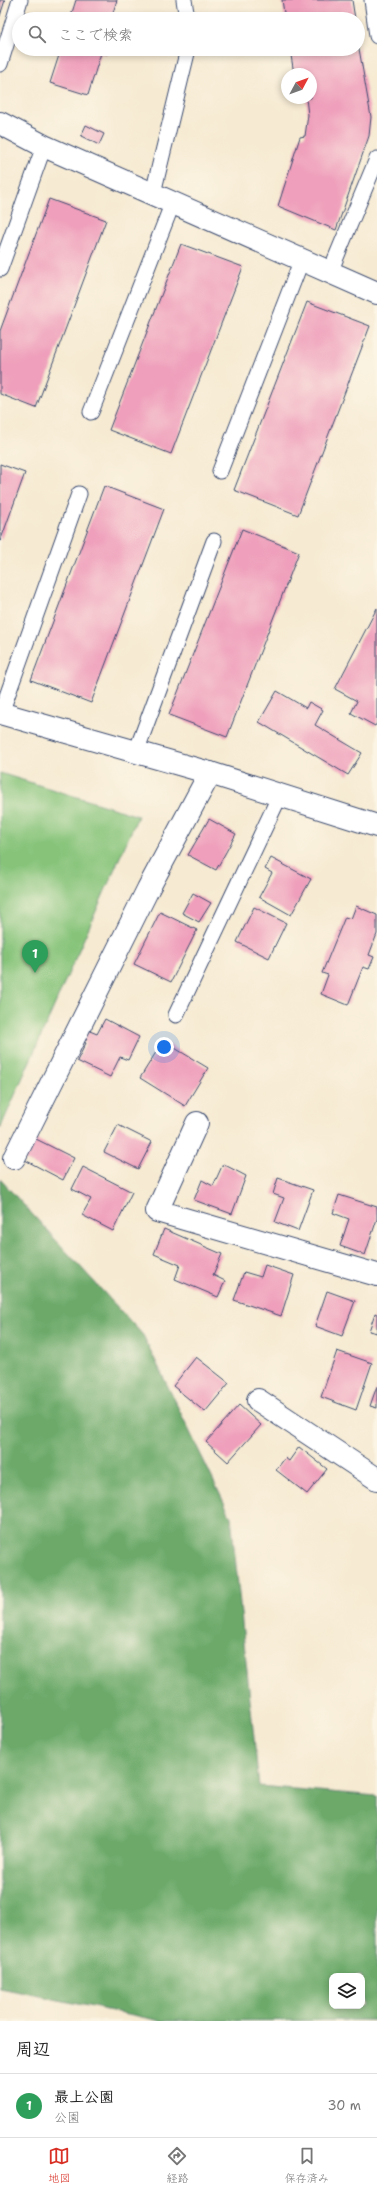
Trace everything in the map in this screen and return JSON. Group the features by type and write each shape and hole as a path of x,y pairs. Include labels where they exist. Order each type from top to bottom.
{"street":[{"path":"0,123 44,146 377,293"},
{"path":"0,713 210,773 377,826"},
{"path":"14,1158 145,896 210,773"},
{"path":"197,1123 157,1211 377,1275"},
{"path":"258,1400 377,1479"}],"lane":[{"path":"16,12 20,0"},
{"path":"184,0 186,12"},
{"path":"372,0 377,36"},
{"path":"0,64 12,26"},
{"path":"152,194 186,56"},
{"path":"0,269 44,146"},
{"path":"330,272 377,159"},
{"path":"91,412 173,202"},
{"path":"220,471 302,259"},
{"path":"0,713 79,494"},
{"path":"136,752 214,541"},
{"path":"176,1015 280,795"}],"green space":[{"path":"0,773 138,816 0,1129"},
{"path":"0,1179 143,1335 231,1517 259,1786 377,1796 377,2020 161,2021 0,1988"}],"building":[{"path":"0,0 5,0 0,16"},
{"path":"76,0 117,0 113,12 72,12"},
{"path":"282,0 352,0 354,12 284,12"},
{"path":"59,56 100,56 88,95 50,83"},
{"path":"291,56 360,56 371,117 369,136 336,230 278,206 300,137 305,136 308,115 307,104 317,104 317,68 293,68"},
{"path":"86,125 104,134 99,145 81,136"},
{"path":"49,199 106,220 36,408 0,394 0,331"},
{"path":"181,244 243,267 171,454 109,430"},
{"path":"307,302 370,326 298,515 234,490"},
{"path":"0,464 25,473 0,542"},
{"path":"104,486 164,509 91,703 31,680"},
{"path":"242,529 299,552 227,737 169,715"},
{"path":"377,608 377,723 375,726 351,713 357,701 335,689"},
{"path":"277,691 306,708 309,702 323,710 315,725 362,753 348,775 259,722"},
{"path":"209,819 236,834 216,870 188,855"},
{"path":"271,858 311,879 291,915 259,897 272,873 265,869"},
{"path":"193,893 211,903 199,922 182,913"},
{"path":"356,906 377,915 377,934 369,955 374,957 369,969 363,967 348,1005 321,994 328,975 322,973 345,917 351,919"},
{"path":"254,907 286,923 269,958 237,942"},
{"path":"160,912 197,930 171,982 134,964"},
{"path":"105,1019 139,1037 128,1060 120,1057 110,1077 77,1061 86,1043 79,1040 85,1029 97,1034"},
{"path":"163,1041 208,1068 185,1106 140,1078"},
{"path":"118,1125 152,1142 138,1169 104,1152"},
{"path":"34,1138 74,1158 63,1180 23,1159"},
{"path":"223,1164 246,1176 232,1214 194,1200 202,1180 213,1186"},
{"path":"83,1167 132,1192 113,1231 82,1215 91,1199 72,1189"},
{"path":"278,1178 313,1190 298,1231 275,1222 284,1198 273,1194"},
{"path":"339,1195 377,1207 377,1219 365,1255 340,1246 349,1219 333,1213"},
{"path":"164,1229 222,1254 213,1275 225,1281 218,1297 175,1279 180,1265 154,1254"},
{"path":"265,1265 294,1275 281,1316 234,1300 244,1272 261,1277"},
{"path":"327,1291 355,1301 342,1336 315,1326"},
{"path":"375,1313 377,1314 377,1333 369,1331"},
{"path":"337,1351 372,1363 356,1410 321,1397"},
{"path":"196,1357 229,1383 205,1412 173,1386"},
{"path":"377,1386 377,1408 370,1406"},
{"path":"239,1405 261,1425 228,1462 206,1442"},
{"path":"299,1447 327,1469 307,1494 276,1470 285,1458 289,1461"}],"place":[{"name":"最上公園","path":"35,973"}]}
